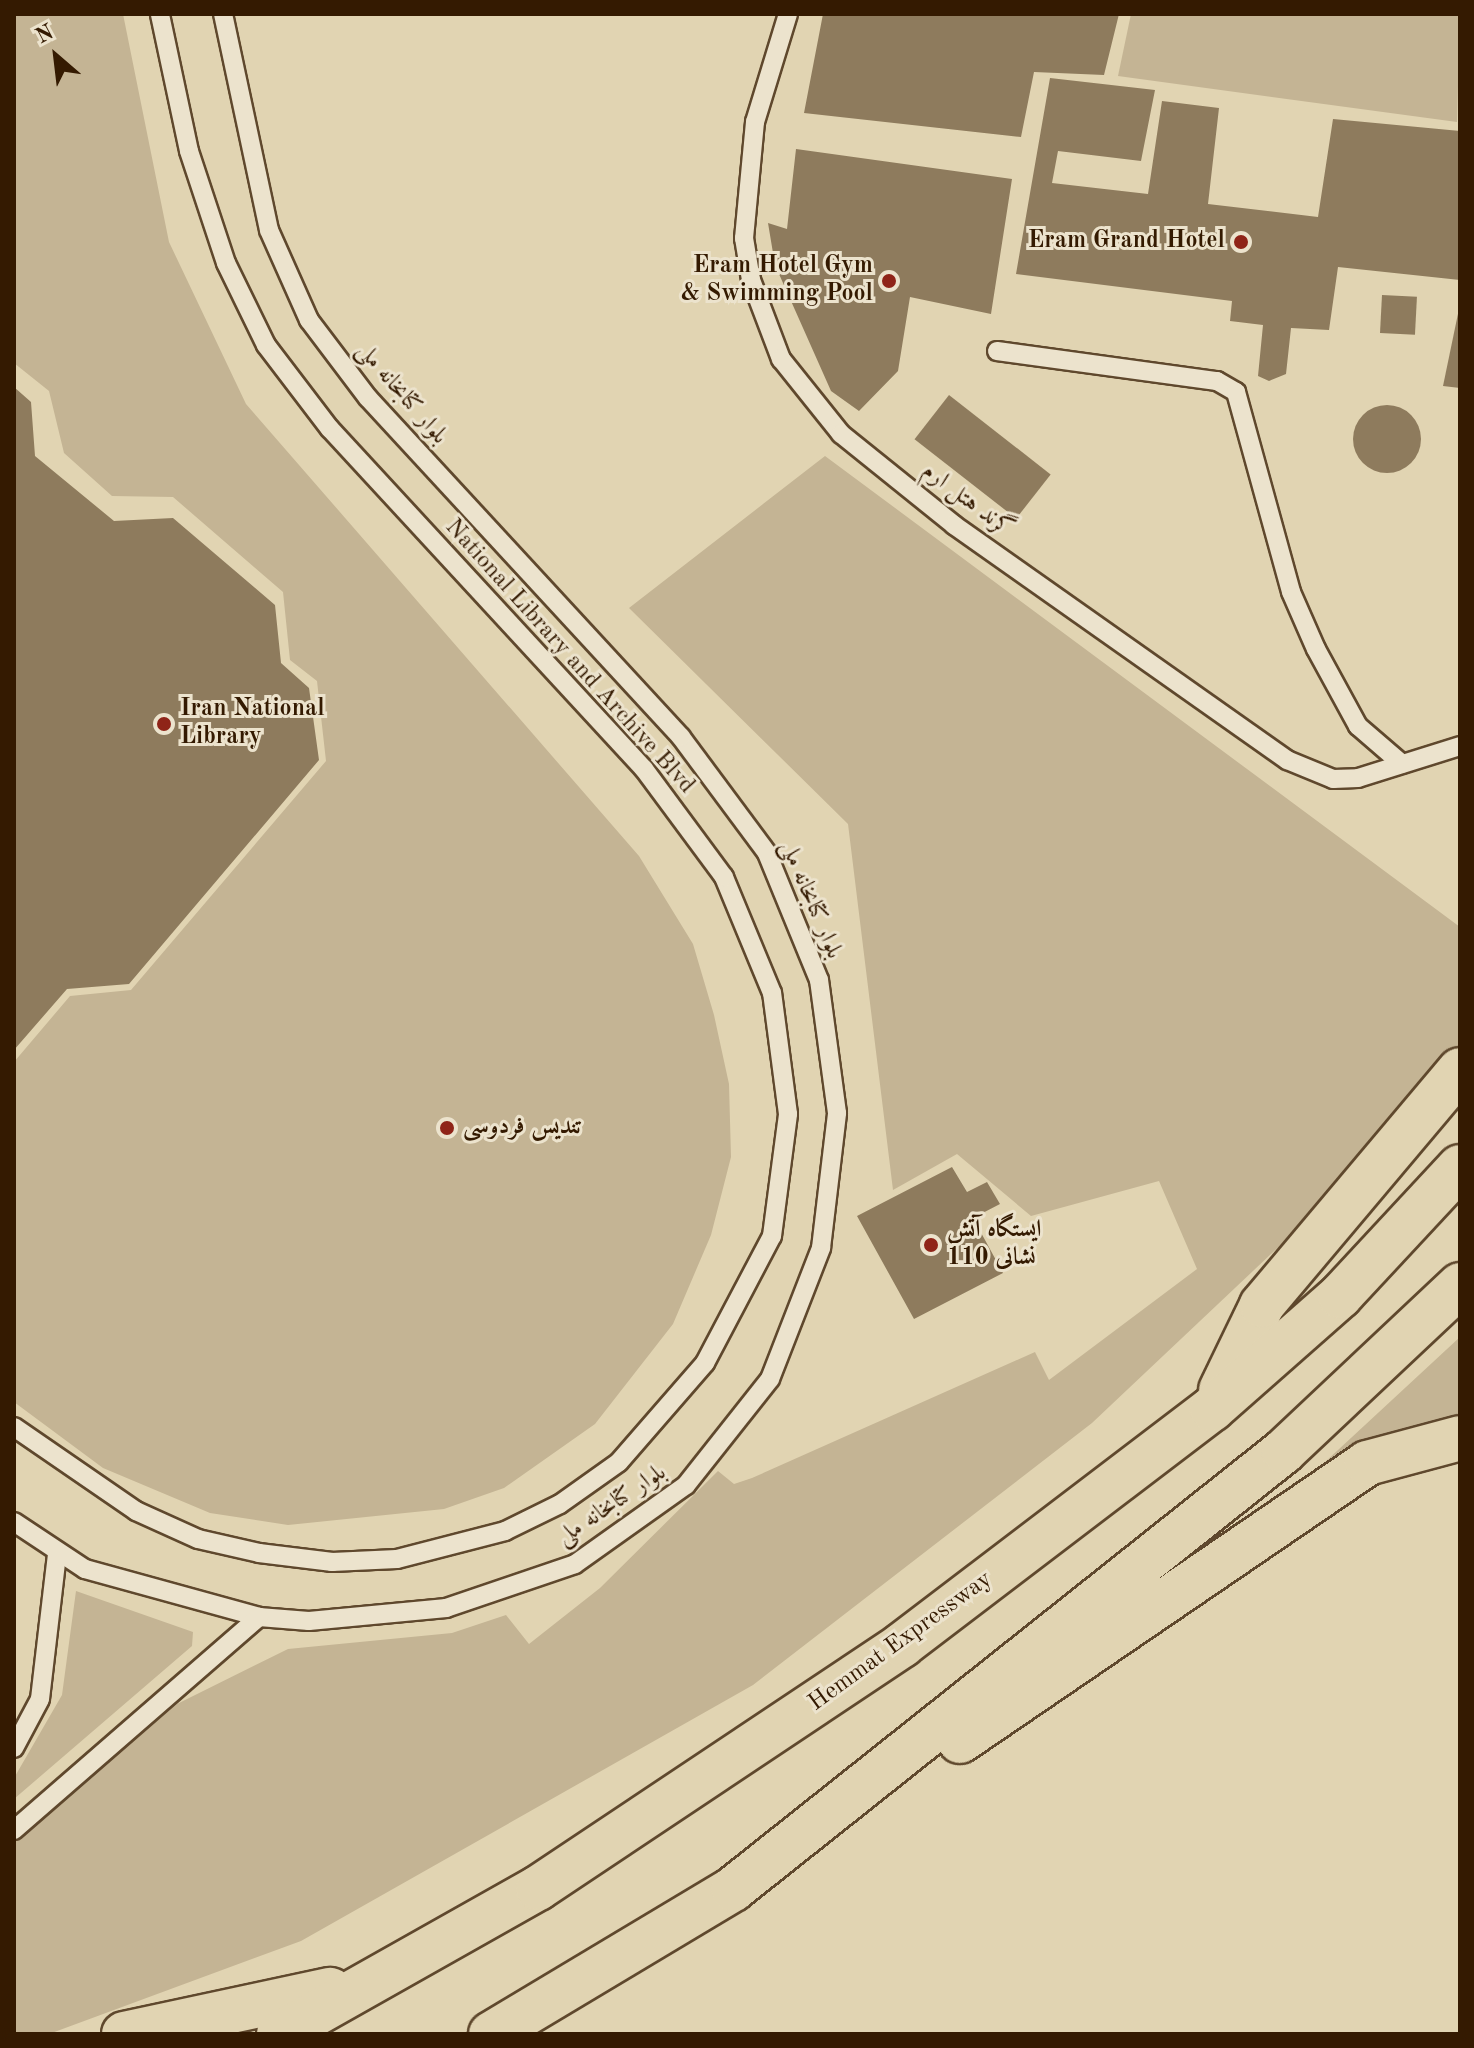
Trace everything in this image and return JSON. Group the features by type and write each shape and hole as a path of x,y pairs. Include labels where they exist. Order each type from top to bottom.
{"highway":[{"path":"1212,1409 1262,1305 1460,1070"},
{"name":"Hemmat Expressway","path":"279,2034 538,1888 902,1645 1212,1409 1340,1296 1460,1167"},
{"path":"733,1889 1284,1451 1460,1285"},
{"path":"491,2034 733,1889 1107,1645 1367,1463 1460,1438"},
{"path":"124,2034 372,1982"}],"lane":[{"name":"National Library and Archive Blvd","path":"14,1427 136,1511 198,1539 332,1562 397,1559 505,1531 560,1504 653,1428 705,1363 772,1236 788,1114 772,993 724,877 644,769 330,429 266,345 226,263 189,151 160,14"},
{"name":"بلوار کتابخانه ملی","path":"14,1522 57,1554 123,1583 259,1617 309,1621 446,1608 575,1564 686,1485 770,1379 821,1248 837,1113 819,980 767,853 681,737 368,398 309,320 269,230 223,14"},
{"name":"گرند هتل ارم","path":"788,14 755,122 744,238 762,315 807,396 841,434 954,525 1287,760 1333,779 1402,764 1460,746"},
{"path":"997,351 1217,381 1236,392 1291,592 1316,649 1358,726 1402,764"},
{"path":"14,1748 40,1699 57,1554"},
{"path":"14,1830 259,1617"}],"shaded area":[{"path":"14,14 123,14 169,242 246,404 639,856 693,944 714,1015 729,1084 731,1157 711,1235 673,1324 595,1424 504,1488 444,1509 288,1525 210,1513 103,1468 14,1402 14,1062 70,996 131,990 326,761 317,681 290,660 283,592 173,497 112,496 64,453 49,391 14,363"},
{"path":"1131,14 1460,14 1457,122 1118,76"},
{"path":"825,456 1460,927 1460,1046 1307,1220 1092,1423 753,1685 301,1941 49,2034 14,2034 14,1842 177,1704 288,1649 452,1633 506,1615 529,1644 600,1588 718,1471 734,1484 752,1478 1035,1352 1049,1380 1197,1269 1159,1181 1031,1216 957,1154 893,1190 848,824 629,608"},
{"path":"1460,1337 1460,1418 1403,1429 1367,1446 1244,1537"},
{"path":"76,1591 193,1632 192,1646 14,1799 14,1778 62,1695"}],"building":[{"path":"823,14 1119,14 1104,75 1034,72 1021,137 804,113"},
{"name":"Eram Grand Hotel","path":"1050,78 1155,90 1141,161 1058,151 1052,183 1148,194 1162,101 1219,108 1208,204 1318,217 1333,119 1460,131 1460,280 1338,267 1329,330 1291,328 1286,374 1269,381 1258,376 1263,325 1230,321 1232,301 1016,274"},
{"name":"Eram Hotel Gym & Swimming Pool","path":"796,149 1012,179 991,314 910,297 898,371 859,411 831,391 775,265 768,223 787,229"},
{"path":"1382,295 1417,297 1415,335 1380,333"},
{"path":"1460,304 1460,388 1443,386"},
{"name":"Iran National Library","path":"14,387 31,402 35,456 114,521 173,518 275,605 281,663 309,688 319,760 129,984 67,989 14,1050"},
{"path":"949,395 1051,474 1016,519 915,439"},
{"path":"1387,405 1400,407 1411,415 1419,426 1419,452 1411,463 1400,471 1387,473 1374,471 1363,463 1355,452 1353,439 1355,426 1363,415 1374,407"},
{"name":"ایستگاه آتش نشانی 110","path":"952,1167 967,1192 987,1182 1000,1204 973,1218 1003,1273 914,1319 857,1216"}],"place":[{"name":"Eram Grand Hotel","path":"1241,242"},
{"name":"Eram Hotel Gym & Swimming Pool","path":"889,281"},
{"name":"Iran National Library","path":"164,724"},
{"name":"تندیس فردوسی","path":"447,1128"},
{"name":"ایستگاه آتش نشانی 110","path":"931,1245"}]}
